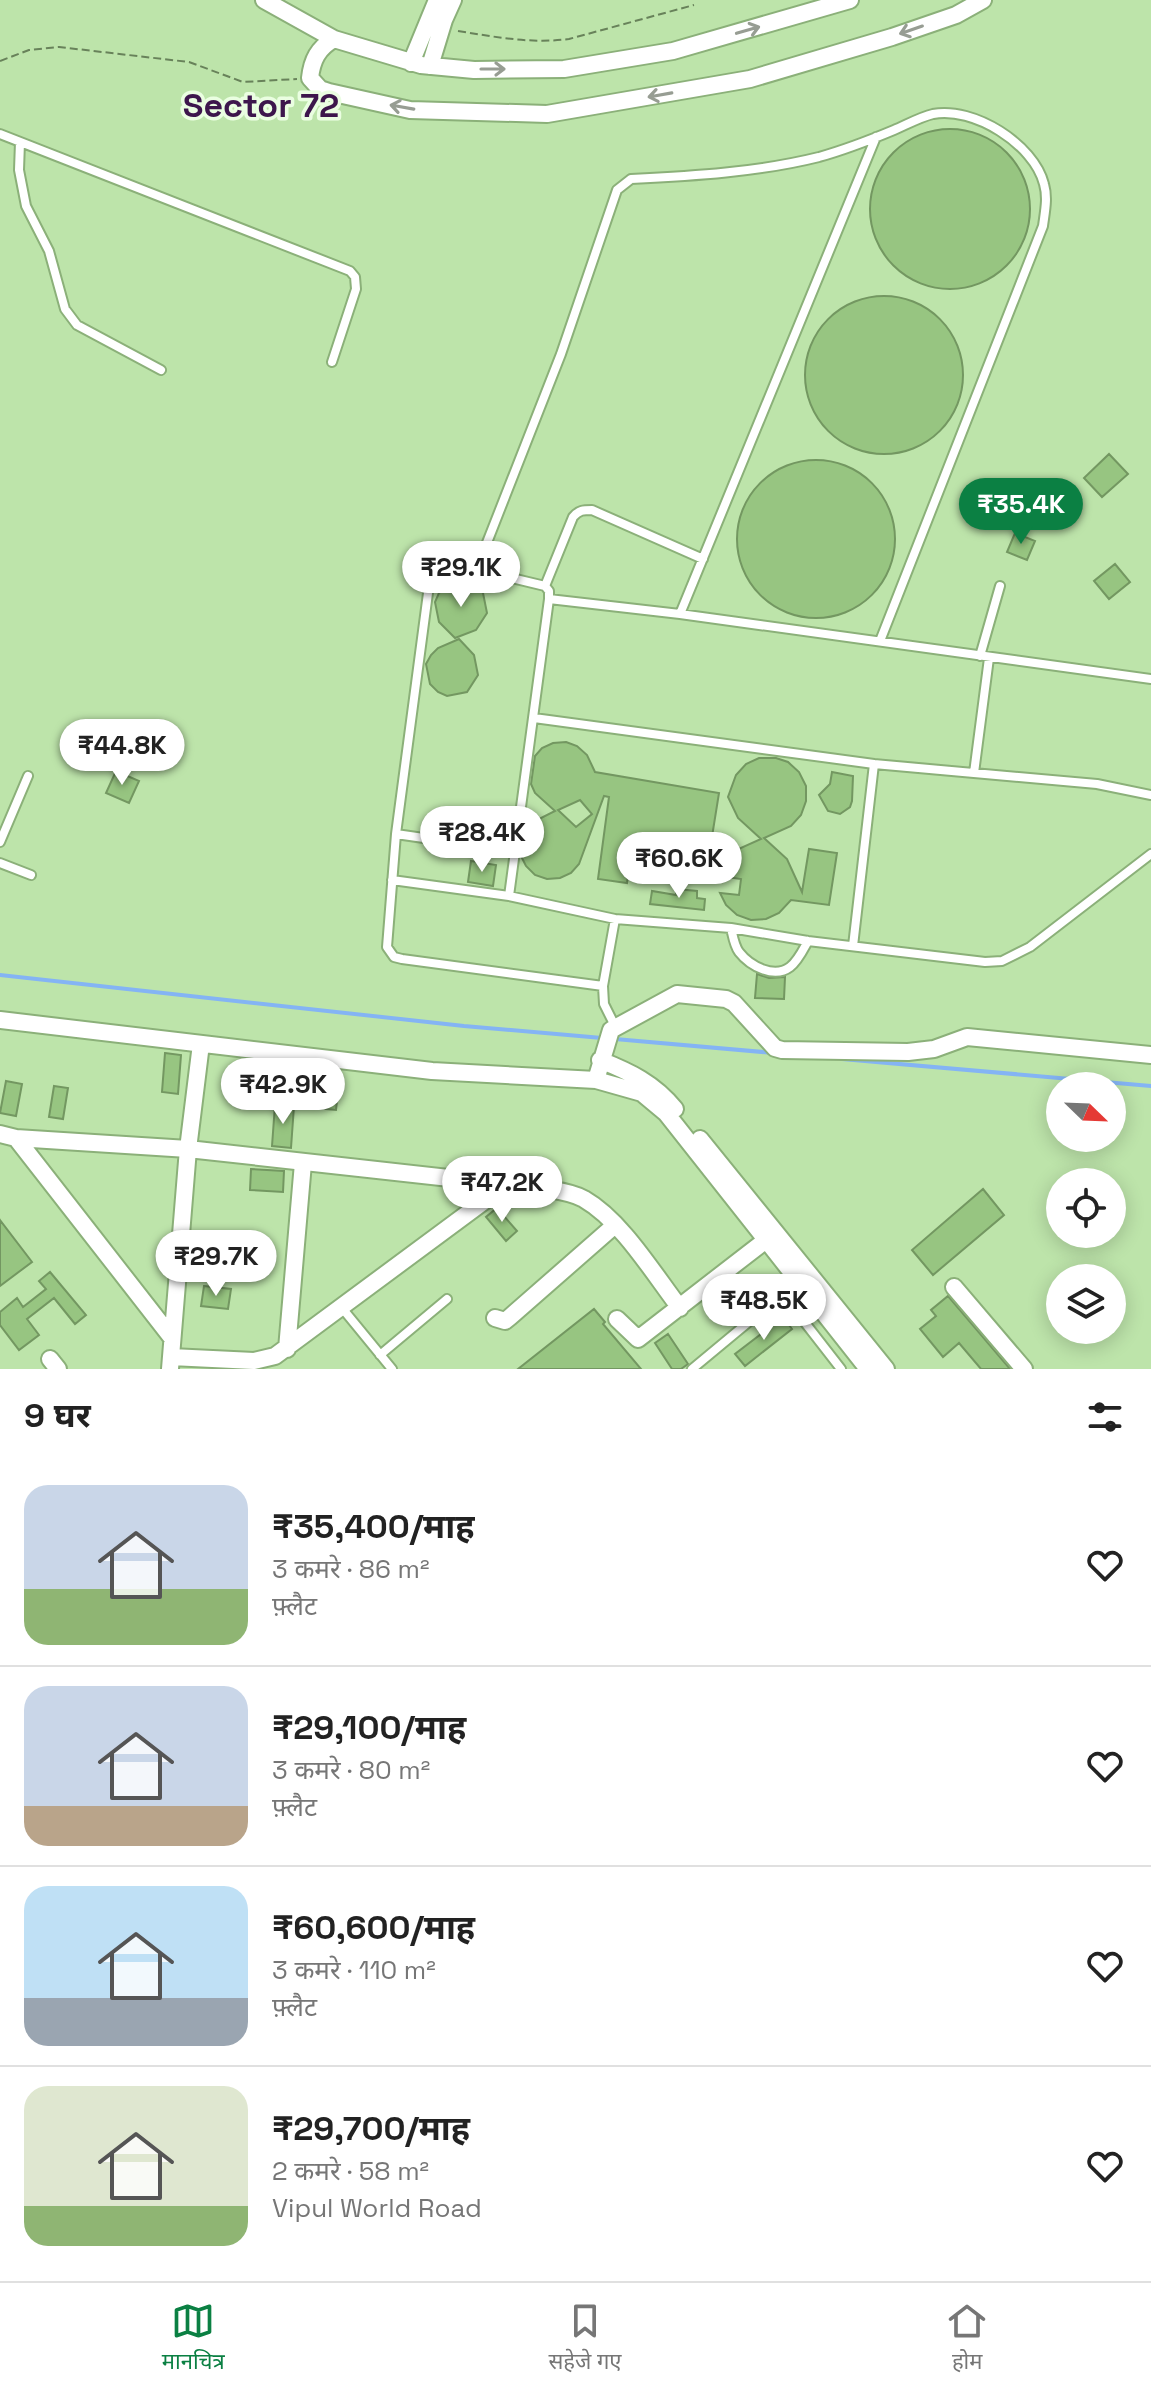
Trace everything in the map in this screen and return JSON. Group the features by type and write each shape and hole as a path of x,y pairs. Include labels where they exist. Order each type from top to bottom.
{"street":[{"path":"264,0 334,39 411,63 474,70 564,69 620,62 673,51 850,0"},
{"path":"411,63 437,0"},
{"path":"430,66 453,0"},
{"path":"334,39 324,44 311,64 310,78 320,89 410,110 547,114 750,79 892,37 956,15 983,0"},
{"path":"596,1080 607,1042 670,996 687,994 734,1003 775,1048 782,1050 908,1052 934,1049 967,1037 1151,1055"},
{"path":"0,1020 432,1071 596,1080 632,1089 666,1113 868,1369"},
{"path":"607,1042 638,1076 670,1103 886,1369"},
{"path":"201,1044 188,1149 170,1363 254,1361 275,1356 506,1185"},
{"path":"8,1136 188,1149 572,1194 597,1209 615,1225 680,1308"},
{"path":"8,1136 172,1338"},
{"path":"287,1349 303,1163"},
{"path":"495,1318 505,1321 615,1225"},
{"path":"617,1319 638,1339 766,1240"},
{"path":"954,1287 1024,1369"}],"lane":[{"path":"481,569 480,557 561,354 617,190 631,179 819,157 931,114 966,116 1022,146 1044,180 1047,199 1043,226 880,641"},
{"path":"0,134 350,271 355,277 356,289 332,362"},
{"path":"680,614 876,137"},
{"path":"20,142 19,170 26,206 49,251 65,309 77,325 161,370"},
{"path":"509,896 549,599 545,586 573,517 578,511 592,510 703,559"},
{"path":"545,586 481,569 442,568 430,578 396,834 387,947 394,957 603,986"},
{"path":"974,773 985,657 1000,586"},
{"path":"549,599 1151,679"},
{"path":"534,718 874,764 1097,784 1151,795"},
{"path":"853,946 874,764"},
{"path":"0,842 28,776"},
{"path":"396,834 513,851"},
{"path":"392,880 509,896 615,919 731,928 808,941 985,962 1002,961 1030,947 1151,854"},
{"path":"0,863 31,875"},
{"path":"607,1042 603,986 615,919"},
{"path":"731,928 737,950 746,960 763,970 781,972 789,968 808,941"},
{"path":"692,1369 798,1281"},
{"path":"380,1355 447,1299"},
{"path":"792,1306 841,1369"},
{"path":"342,1308 392,1369"}],"path":[{"path":"441,28 524,42 549,42 694,5"},
{"path":"0,61 29,50 59,47 189,62 243,82 310,78"}],"building":[{"path":"950,129 981,135 1007,152 1024,178 1030,209 1024,240 1007,266 981,283 950,289 919,283 893,266 876,240 870,209 876,178 893,152 919,135"},
{"path":"884,296 914,302 940,319 957,345 963,375 957,405 940,431 914,448 884,454 854,448 828,431 811,405 805,375 811,345 828,319 854,302"},
{"path":"1109,454 1128,474 1102,497 1084,478"},
{"path":"816,460 846,466 872,483 889,509 895,539 889,569 872,595 846,612 816,618 786,612 760,595 743,569 737,539 743,509 760,483 786,466"},
{"path":"1015,533 1035,541 1027,560 1007,552"},
{"path":"1115,564 1130,582 1109,599 1094,581"},
{"path":"456,582 476,586 483,593 487,613 476,630 455,638 439,622 435,602 439,593"},
{"path":"459,639 474,655 478,675 467,692 447,696 430,684 426,664 438,648"},
{"path":"566,742 577,746 587,755 595,772 719,793 706,874 630,861 627,883 598,879 609,797 604,796 579,864 571,873 560,878 547,879 535,875 521,856 525,830 533,822 555,811 535,793 531,784 535,756 553,743","holes":["580,800 592,814 576,827 558,810"]},
{"path":"759,758 788,762 799,772 806,786 806,801 801,815 791,826 764,838 787,859 802,892 809,849 837,853 829,905 791,900 779,913 766,919 751,920 737,915 726,905 720,893 739,895 741,879 713,875 734,851 761,839 738,818 728,797 736,775 746,764"},
{"path":"116,771 139,781 129,803 106,793"},
{"path":"832,772 853,776 850,807 840,814 828,811 819,795 830,784"},
{"path":"471,861 496,865 493,886 468,882"},
{"path":"676,889 697,891 697,898 705,899 704,910 650,904 652,891 676,895"},
{"path":"757,974 769,978 785,977 784,999 755,998"},
{"path":"165,1053 181,1055 178,1094 162,1092"},
{"path":"319,1072 340,1074 336,1110 315,1108"},
{"path":"6,1081 22,1084 16,1116 0,1113"},
{"path":"54,1086 68,1088 63,1119 49,1117"},
{"path":"275,1105 294,1106 291,1148 272,1146"},
{"path":"251,1169 284,1171 283,1192 250,1190"},
{"path":"983,1189 1004,1215 933,1275 912,1250"},
{"path":"497,1208 517,1231 506,1241 486,1217"},
{"path":"0,1220 32,1262 0,1286"},
{"path":"50,1272 86,1315 75,1324 54,1298 27,1319 39,1335 19,1350 0,1325 0,1312 17,1298 23,1307 46,1289 39,1281"},
{"path":"204,1286 231,1289 228,1309 201,1306"},
{"path":"948,1296 1010,1369 981,1369 959,1343 943,1357 920,1329 936,1316 931,1310"},
{"path":"594,1309 641,1369 518,1369"},
{"path":"783,1317 792,1329 745,1366 735,1354"},
{"path":"668,1334 688,1364 681,1369 672,1369 655,1343"}],"waterway":[{"path":"0,975 464,1026 602,1038"},
{"path":"615,1039 774,1053"},
{"path":"842,1059 1151,1086"}],"district":[{"name":"Sector 72","path":"261,105"}]}
